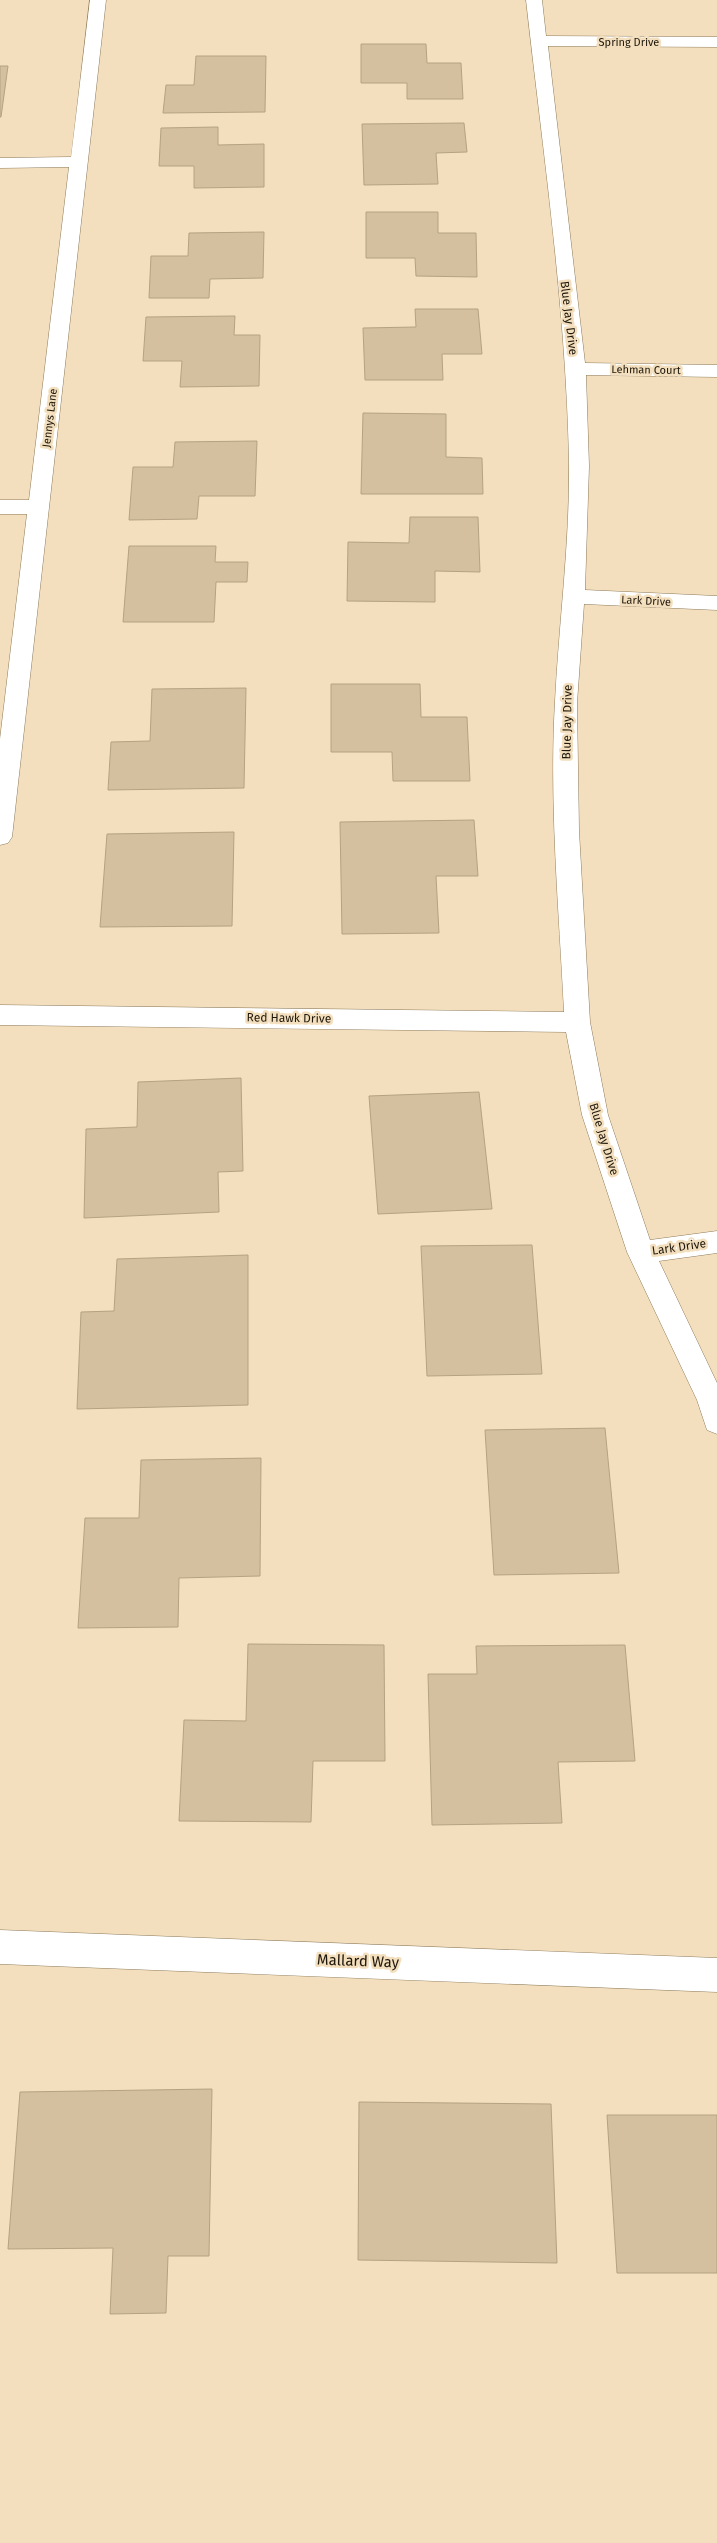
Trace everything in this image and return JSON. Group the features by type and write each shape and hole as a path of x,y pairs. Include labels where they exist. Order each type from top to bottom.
{"street":[{"name":"Jennys Lane","path":"0,837 98,0"},
{"name":"Blue Jay Drive","path":"534,0 576,369 579,466 574,597 566,703 567,831 577,1022 595,1116 641,1252 711,1400 717,1421"},
{"name":"Spring Drive","path":"540,41 717,42"},
{"path":"0,163 80,162"},
{"name":"Lehman Court","path":"576,369 717,371"},
{"path":"0,507 39,507"},
{"name":"Lark Drive","path":"574,597 717,603"},
{"name":"Red Hawk Drive","path":"0,1015 577,1022"},
{"name":"Lark Drive","path":"641,1252 717,1242"},
{"name":"Mallard Way","path":"0,1947 717,1975"}],"building":[{"path":"361,44 426,44 427,63 461,63 463,99 407,99 407,83 361,83"},
{"path":"196,56 266,56 265,112 163,113 166,85 194,85"},
{"path":"0,66 8,66 1,117 0,117"},
{"path":"464,123 467,152 436,153 438,184 364,185 362,124"},
{"path":"218,127 218,145 264,144 264,187 194,188 194,166 159,166 161,128"},
{"path":"366,212 438,212 438,233 476,233 477,277 416,276 415,258 366,258"},
{"path":"264,232 263,278 210,279 209,298 149,298 151,256 188,256 189,233"},
{"path":"415,309 478,309 482,354 442,354 443,380 365,380 363,328 416,327"},
{"path":"235,316 234,335 260,335 259,386 180,387 182,361 143,361 146,317"},
{"path":"363,413 446,414 446,457 482,458 483,494 361,494"},
{"path":"257,441 255,496 199,496 197,519 129,520 133,467 173,467 175,442"},
{"path":"410,517 478,517 480,572 435,571 435,602 347,601 348,542 409,543"},
{"path":"129,546 216,546 215,562 248,562 247,582 216,582 214,622 123,622"},
{"path":"331,684 420,684 421,717 467,717 470,781 393,781 392,752 331,752"},
{"path":"246,688 244,788 108,790 111,742 150,741 152,689"},
{"path":"474,820 478,876 436,876 439,933 342,934 340,822"},
{"path":"234,832 232,926 100,927 107,834"},
{"path":"241,1078 243,1171 218,1172 219,1212 84,1218 86,1129 137,1127 138,1082"},
{"path":"479,1092 492,1209 378,1214 369,1096"},
{"path":"532,1245 542,1374 427,1376 421,1246"},
{"path":"248,1255 248,1405 77,1409 81,1312 114,1311 117,1259"},
{"path":"605,1428 619,1573 494,1575 485,1430"},
{"path":"261,1458 260,1576 179,1578 178,1627 78,1628 85,1518 139,1518 141,1460"},
{"path":"248,1644 384,1645 385,1761 313,1761 311,1822 179,1821 184,1720 246,1721"},
{"path":"625,1645 635,1761 558,1762 562,1823 432,1825 428,1674 477,1674 476,1646"},
{"path":"212,2089 209,2256 168,2256 166,2313 110,2314 113,2248 8,2249 20,2092"},
{"path":"359,2102 551,2104 557,2263 358,2260"},
{"path":"607,2115 717,2115 717,2273 617,2273"}]}
